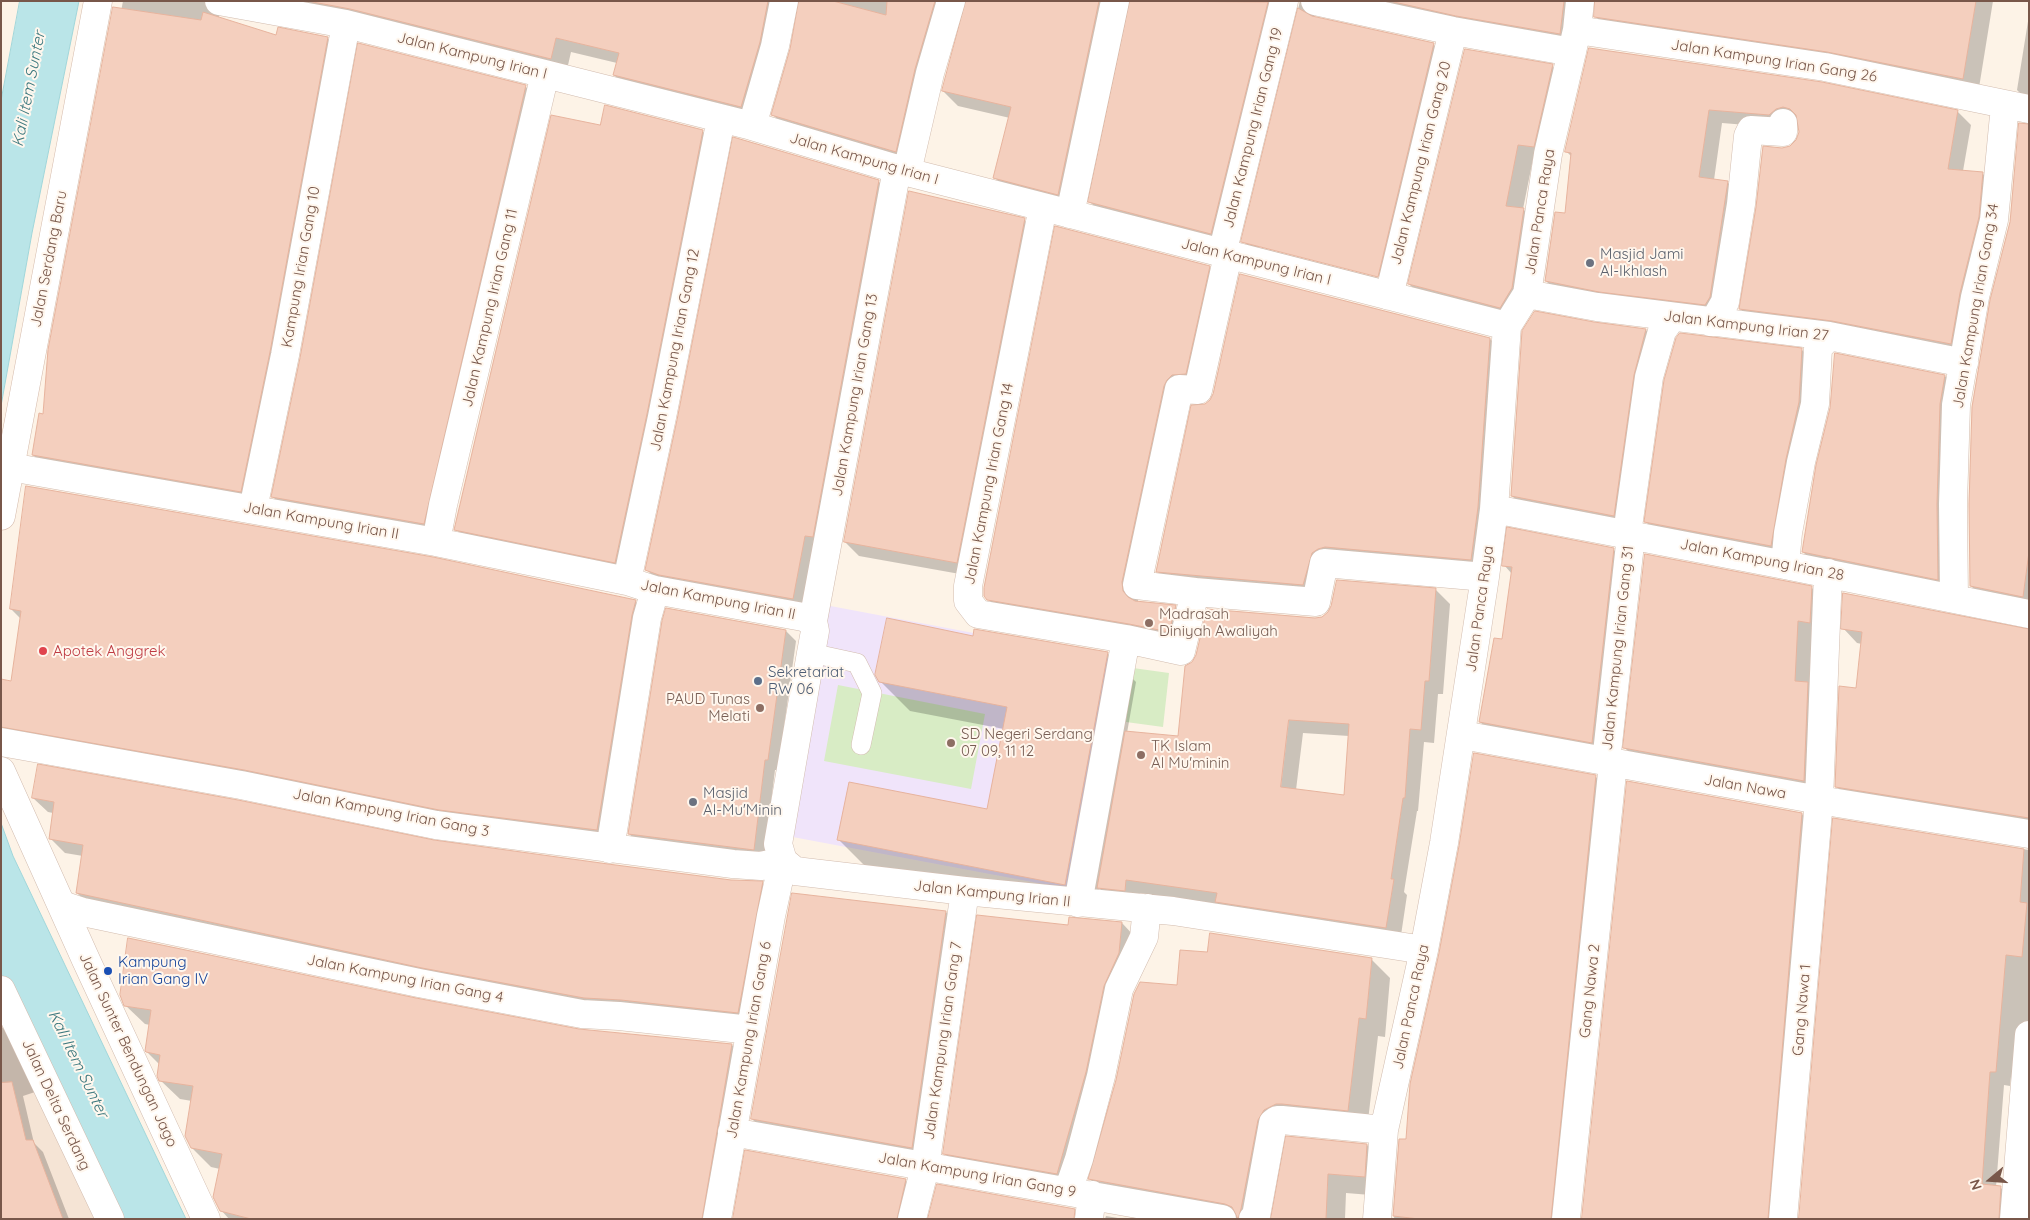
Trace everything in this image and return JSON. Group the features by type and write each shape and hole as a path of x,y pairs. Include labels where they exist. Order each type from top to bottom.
{"street":[{"name":"Jalan Serdang Baru","path":"1,516 98,1"},
{"name":"Jalan Kampung Irian I","path":"219,1 346,24 721,119 754,119 1043,207 1072,206 1225,248 1391,290 1507,326"},
{"path":"754,119 775,46 784,1"},
{"name":"Jalan Kampung Irian Gang 13","path":"813,621 906,164 951,1"},
{"path":"1072,206 1115,1"},
{"name":"Jalan Kampung Irian Gang 19","path":"1195,592 1137,585 1179,388 1198,390 1225,248 1284,1"},
{"name":"Jalan Kampung Irian Gang 26","path":"1315,1 1453,31 1575,41 1825,67 2017,107"},
{"name":"Jalan Panca Raya","path":"1377,1219 1384,1130 1424,950 1462,736 1494,509 1507,326 1527,294 1548,154 1575,41 1580,1"},
{"name":"Kampung Irian Gang 10","path":"253,510 287,345 346,24"},
{"name":"Jalan Kampung Irian Gang 20","path":"1391,290 1453,31"},
{"name":"Jalan Kampung Irian Gang 11","path":"436,542 445,496 545,74"},
{"name":"Jalan Kampung Irian Gang 34","path":"1954,598 1953,504 1956,404 1975,297 1994,220 2017,107"},
{"name":"Jalan Kampung Irian Gang 12","path":"627,581 664,407 721,119"},
{"path":"1710,322 1717,316 1725,302 1741,204 1748,136 1751,130 1783,132 1782,123"},
{"name":"Jalan Kampung Irian Gang 14","path":"1043,207 972,563 968,586 968,600 978,614 1126,639 1181,651 1195,592"},
{"name":"Jalan Kampung Irian 27","path":"1527,294 1597,308 1829,336 1964,363"},
{"name":"Jalan Kampung Irian Gang 31","path":"1609,762 1629,534 1649,377 1662,332 1672,318"},
{"path":"1785,565 1788,533 1801,462 1815,404 1818,348 1829,336"},
{"name":"Jalan Kampung Irian II","path":"10,467 436,542 627,581 655,590 803,617 813,621 815,631 778,844 783,861 795,871 1078,903 1147,908 1424,950"},
{"name":"Jalan Kampung Irian 28","path":"1494,509 2029,614"},
{"path":"1195,592 1316,602 1324,563 1485,577"},
{"name":"Gang Nawa 1","path":"1783,1219 1819,800 1828,574"},
{"path":"610,849 646,618 655,590"},
{"path":"1078,903 1126,639"},
{"name":"Jalan Nawa","path":"1462,736 1819,800 2029,834"},
{"name":"Jalan Kampung Irian Gang 3","path":"1,742 242,785 436,825 733,864 761,866 783,861"},
{"name":"Gang Nawa 2","path":"1566,1219 1609,762"},
{"name":"Jalan Sunter Bendungan Jago","path":"1,771 86,960 209,1218"},
{"name":"Jalan Kampung Irian Gang 6","path":"717,1219 771,916 783,861"},
{"name":"Jalan Kampung Irian Gang 7","path":"912,1219 924,1167 965,891"},
{"name":"Jalan Kampung Irian Gang 4","path":"62,906 410,981 582,1014 751,1030"},
{"path":"1083,1202 1079,1159 1099,1083 1120,989 1144,937 1147,908"},
{"name":"Jalan Delta Serdang","path":"1,990 110,1219"},
{"path":"2014,1219 2023,1185 2029,1035"},
{"path":"1253,1219 1256,1216 1273,1123 1277,1120 1384,1130"},
{"name":"Jalan Kampung Irian Gang 9","path":"732,1132 924,1167 1083,1202 1222,1219"}],"lane":[{"path":"811,653 858,663 872,693 861,745"}],"shaded area":[{"name":"SD Negeri Serdang 07 09, 11 12","path":"825,605 1117,660 1075,890 782,835"},
{"path":"1,987 115,1219 1,1219"}],"green space":[{"path":"1133,668 1169,673 1163,727 1126,722"},
{"path":"838,685 985,714 971,789 824,761"}],"water":[{"name":"Kali Item Sunter","path":"20,1 79,1 32,233 1,406 1,101"},
{"name":"Kali Item Sunter","path":"1,823 13,856 186,1219 118,1219 1,980"}],"building":[{"path":"308,1 768,1 760,42 741,107 613,75 619,53 556,38 551,59 350,9"},
{"path":"799,1 833,1 886,15 887,1 935,1 915,69 896,152 771,115 790,49"},
{"path":"966,1 1099,1 1058,195 993,178 1011,107 942,91"},
{"path":"1130,1 1268,2 1211,234 1088,202"},
{"path":"1390,1 1564,1 1560,34 1456,16"},
{"path":"1595,1 1976,1 1963,79 1827,52 1594,17"},
{"path":"113,7 201,20 203,12 276,35 278,27 328,37 270,352 241,492 32,455 39,413 43,414 48,350"},
{"path":"1298,8 1312,16 1434,43 1378,277 1241,242"},
{"path":"358,43 526,85 424,524 271,497 300,358"},
{"path":"1589,48 1822,82 1958,110 1948,169 1983,172 1979,217 1960,293 1951,344 1832,321 1739,309 1756,207 1763,146 1782,148 1790,146 1796,140 1799,132 1796,115 1790,109 1783,107 1776,109 1769,115 1709,110 1699,177 1728,181 1710,297 1705,305 1599,292 1545,281 1555,212 1565,213 1571,153 1565,152"},
{"path":"1465,49 1553,64 1534,147 1518,145 1506,206 1524,208 1512,288 1500,308 1408,284"},
{"path":"605,105 703,130 647,414 615,563 454,530 551,115 600,125"},
{"path":"2019,123 2029,124 2029,552 2023,597 1970,586 1969,504 1972,407 1990,300 2010,222"},
{"path":"733,137 879,180 813,537 805,536 793,599 659,575 645,570"},
{"path":"909,191 1025,218 957,563 844,542"},
{"path":"1055,226 1210,266 1186,374 1172,375 1164,386 1122,582 1123,591 1135,601 1176,605 1169,632 987,600 984,596 984,588"},
{"path":"1240,274 1490,338 1478,507 1471,560 1325,547 1312,553 1303,585 1156,572 1191,405 1205,404 1213,394"},
{"path":"1535,311 1646,329 1634,375 1614,516 1511,496 1522,331"},
{"path":"1680,333 1802,348 1799,402 1786,459 1771,546 1644,522 1664,380 1676,338"},
{"path":"1835,353 1945,375 1940,404 1937,504 1938,580 1802,552 1816,465 1830,408"},
{"path":"26,486 433,557 636,600 597,830 439,810 244,770 1,727 1,679 11,681 21,611 10,609"},
{"path":"1507,527 1614,548 1592,743 1479,722 1494,638 1502,639 1512,567 1502,566"},
{"path":"1645,554 1812,586 1810,623 1798,621 1795,681 1808,682 1804,781 1623,748"},
{"path":"1337,580 1436,588 1429,681 1425,681 1421,730 1410,729 1405,798 1403,798 1391,879 1394,879 1386,928 1215,902 1217,893 1126,880 1125,891 1097,888 1125,731 1178,736 1185,666 1192,662 1196,655 1207,609 1315,618 1322,617 1331,606","holes":["1289,720 1349,724 1344,795 1281,787"]},
{"path":"1843,593 2029,629 2029,818 1835,787 1839,686 1856,688 1862,632 1841,629"},
{"path":"666,608 786,630 768,760 765,760 754,850 628,834 662,621"},
{"path":"887,618 973,636 974,629 1108,652 1065,885 837,840 849,782 987,809 1007,707 879,682 875,675"},
{"path":"1474,753 1596,775 1551,1219 1419,1219 1393,1216 1399,1139 1406,1139 1410,1084 1439,953"},
{"path":"38,764 238,800 434,840 731,880 763,881 738,1013 621,1000 584,998 422,968 76,893 83,845 49,839 54,802 32,798"},
{"path":"1627,781 1802,813 1768,1219 1582,1219"},
{"path":"1833,818 2024,849 2020,902 2027,903 2022,957 2006,955 1996,1072 1990,1072 1982,1184 2001,1186 1999,1219 1799,1219"},
{"path":"792,893 946,911 912,1148 751,1119"},
{"path":"977,915 1068,925 1069,917 1122,922 1119,953 1104,986 1086,1072 1057,1174 943,1154"},
{"path":"1210,933 1372,958 1366,1019 1359,1018 1348,1111 1282,1104 1276,1104 1264,1110 1258,1120 1238,1219 1232,1207 1225,1204 1088,1179 1116,1080 1134,994 1140,982 1177,985 1180,950 1207,952"},
{"path":"128,938 416,998 579,1029 732,1044 702,1219 251,1219 220,1211 213,1197 222,1154 191,1148 185,1136 193,1086 159,1081 157,1076 160,1055 145,1051 151,1010 124,1006 120,995"},
{"path":"12,1082 26,1140 33,1140 63,1219 1,1219 1,1083"},
{"path":"1286,1136 1367,1144 1365,1177 1328,1174 1326,1219 1271,1219"},
{"path":"745,1150 906,1179 897,1219 733,1219"},
{"path":"937,1184 1075,1209 1074,1219 928,1219"}],"place":[{"name":"Masjid Jami Al-Ikhlash","path":"1590,263"},
{"name":"Madrasah Diniyah Awaliyah","path":"1149,623"},
{"name":"Apotek Anggrek","path":"43,651"},
{"name":"Sekretariat RW 06","path":"758,681"},
{"name":"PAUD Tunas Melati","path":"760,708"},
{"name":"SD Negeri Serdang 07 09, 11 12","path":"951,743"},
{"name":"TK Islam Al Mu'minin","path":"1141,755"},
{"name":"Masjid Al-Mu'Minin","path":"693,802"},
{"name":"Kampung Irian Gang IV","path":"108,971"}]}
